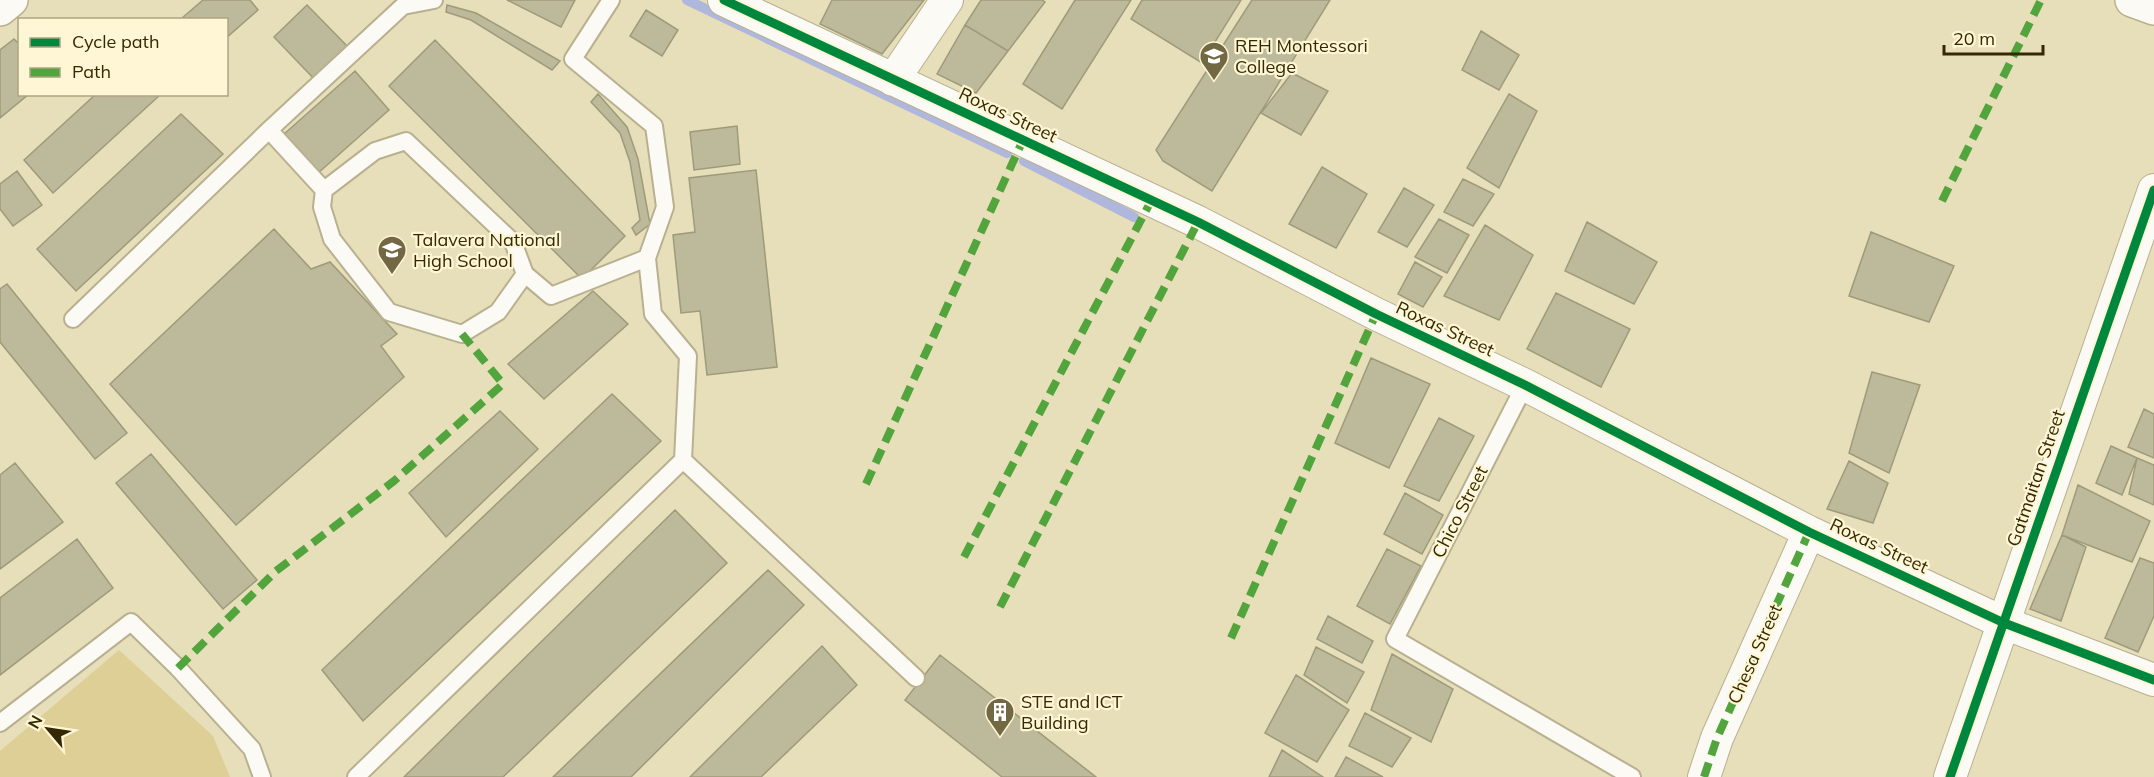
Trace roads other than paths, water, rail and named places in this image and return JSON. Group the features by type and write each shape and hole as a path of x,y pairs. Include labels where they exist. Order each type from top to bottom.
{"street":[{"path":"0,9 11,0"},
{"name":"Roxas Street","path":"724,0 1198,222 1376,314 1525,385 1809,532 2004,623 2154,680"},
{"path":"893,80 947,0"},
{"path":"2132,0 2154,8"},
{"name":"Gatmaitan Street","path":"1950,777 2154,190"},
{"name":"Chesa Street","path":"1704,777 1717,738 1809,532"}],"lane":[{"path":"73,319 269,130 403,6 434,0"},
{"path":"356,777 683,460 688,356 653,314 647,258 665,207 654,126 573,59 611,0"},
{"path":"269,130 324,190"},
{"path":"525,274 498,312 462,333 389,312 332,239 322,207 324,190 375,151 406,141 513,242 525,274 551,296 647,258"},
{"name":"Chico Street","path":"1525,385 1395,639 1632,777"},
{"path":"683,460 916,678"},
{"path":"0,723 131,622 178,668 252,749 262,777"}],"waterway":[{"path":"687,0 1007,153"},
{"path":"1024,161 1134,217"}],"place":[{"name":"REH Montessori College","path":"1214,82"},
{"name":"Talavera National High School","path":"392,276"},
{"name":"STE and ICT Building","path":"1000,738"}]}
